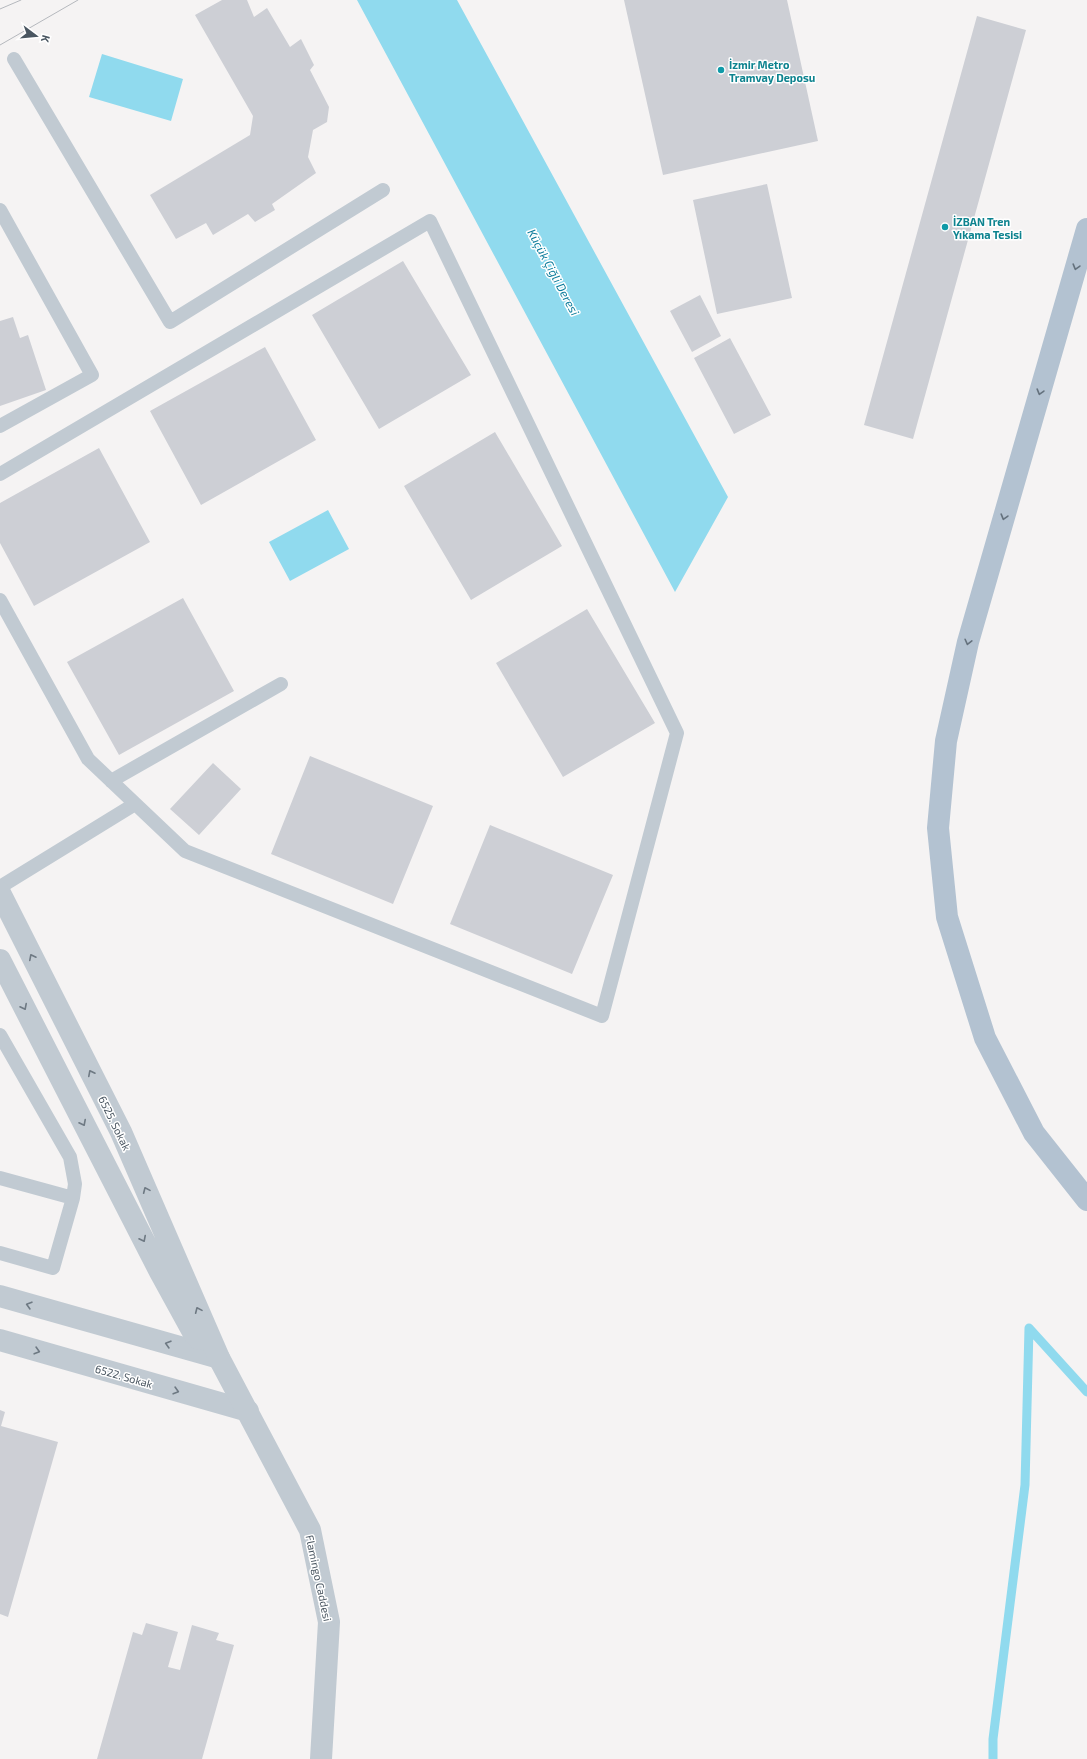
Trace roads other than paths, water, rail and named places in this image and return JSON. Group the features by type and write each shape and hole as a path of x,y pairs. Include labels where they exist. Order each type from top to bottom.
{"main road":[{"path":"1087,229 968,642 946,741 938,828 947,916 985,1038 1034,1133 1087,1200"}],"street":[{"name":"6525. Sokak","path":"0,893 121,1132 219,1358 248,1411"},
{"name":"6525. Sokak","path":"0,960 160,1272 194,1334 219,1358"},
{"path":"0,1296 219,1358"},
{"name":"6522. Sokak","path":"0,1340 248,1411"},
{"name":"Flamingo Caddesi","path":"248,1411 310,1530 328,1615 329,1622 321,1759"}],"lane":[{"path":"14,59 170,322 383,190"},
{"path":"0,210 92,375 0,426"},
{"path":"0,474 430,221 677,733 602,1016 185,851 88,759 0,600"},
{"path":"111,781 281,684"},
{"path":"0,886 135,804"},
{"path":"0,1035 70,1157 75,1184 73,1198 53,1268 0,1252"},
{"path":"0,1178 73,1198"}],"water":[{"path":"357,0 457,0 728,497 675,592"},
{"path":"102,54 183,79 171,121 89,97"},
{"path":"328,510 349,549 290,581 269,542"}],"waterway":[{"name":"Küçük Çiğli Deresi","path":"1029,1328 1087,1392"},
{"path":"993,1759 993,1739 1025,1485 1029,1328"}],"tram line":[{"path":"0,9 21,0"},
{"path":"0,45 78,0"}],"place":[{"name":"İzmir Metro Tramvay Deposu","path":"721,70"},
{"name":"İZBAN Tren Yıkama Tesisi","path":"945,227"}]}
